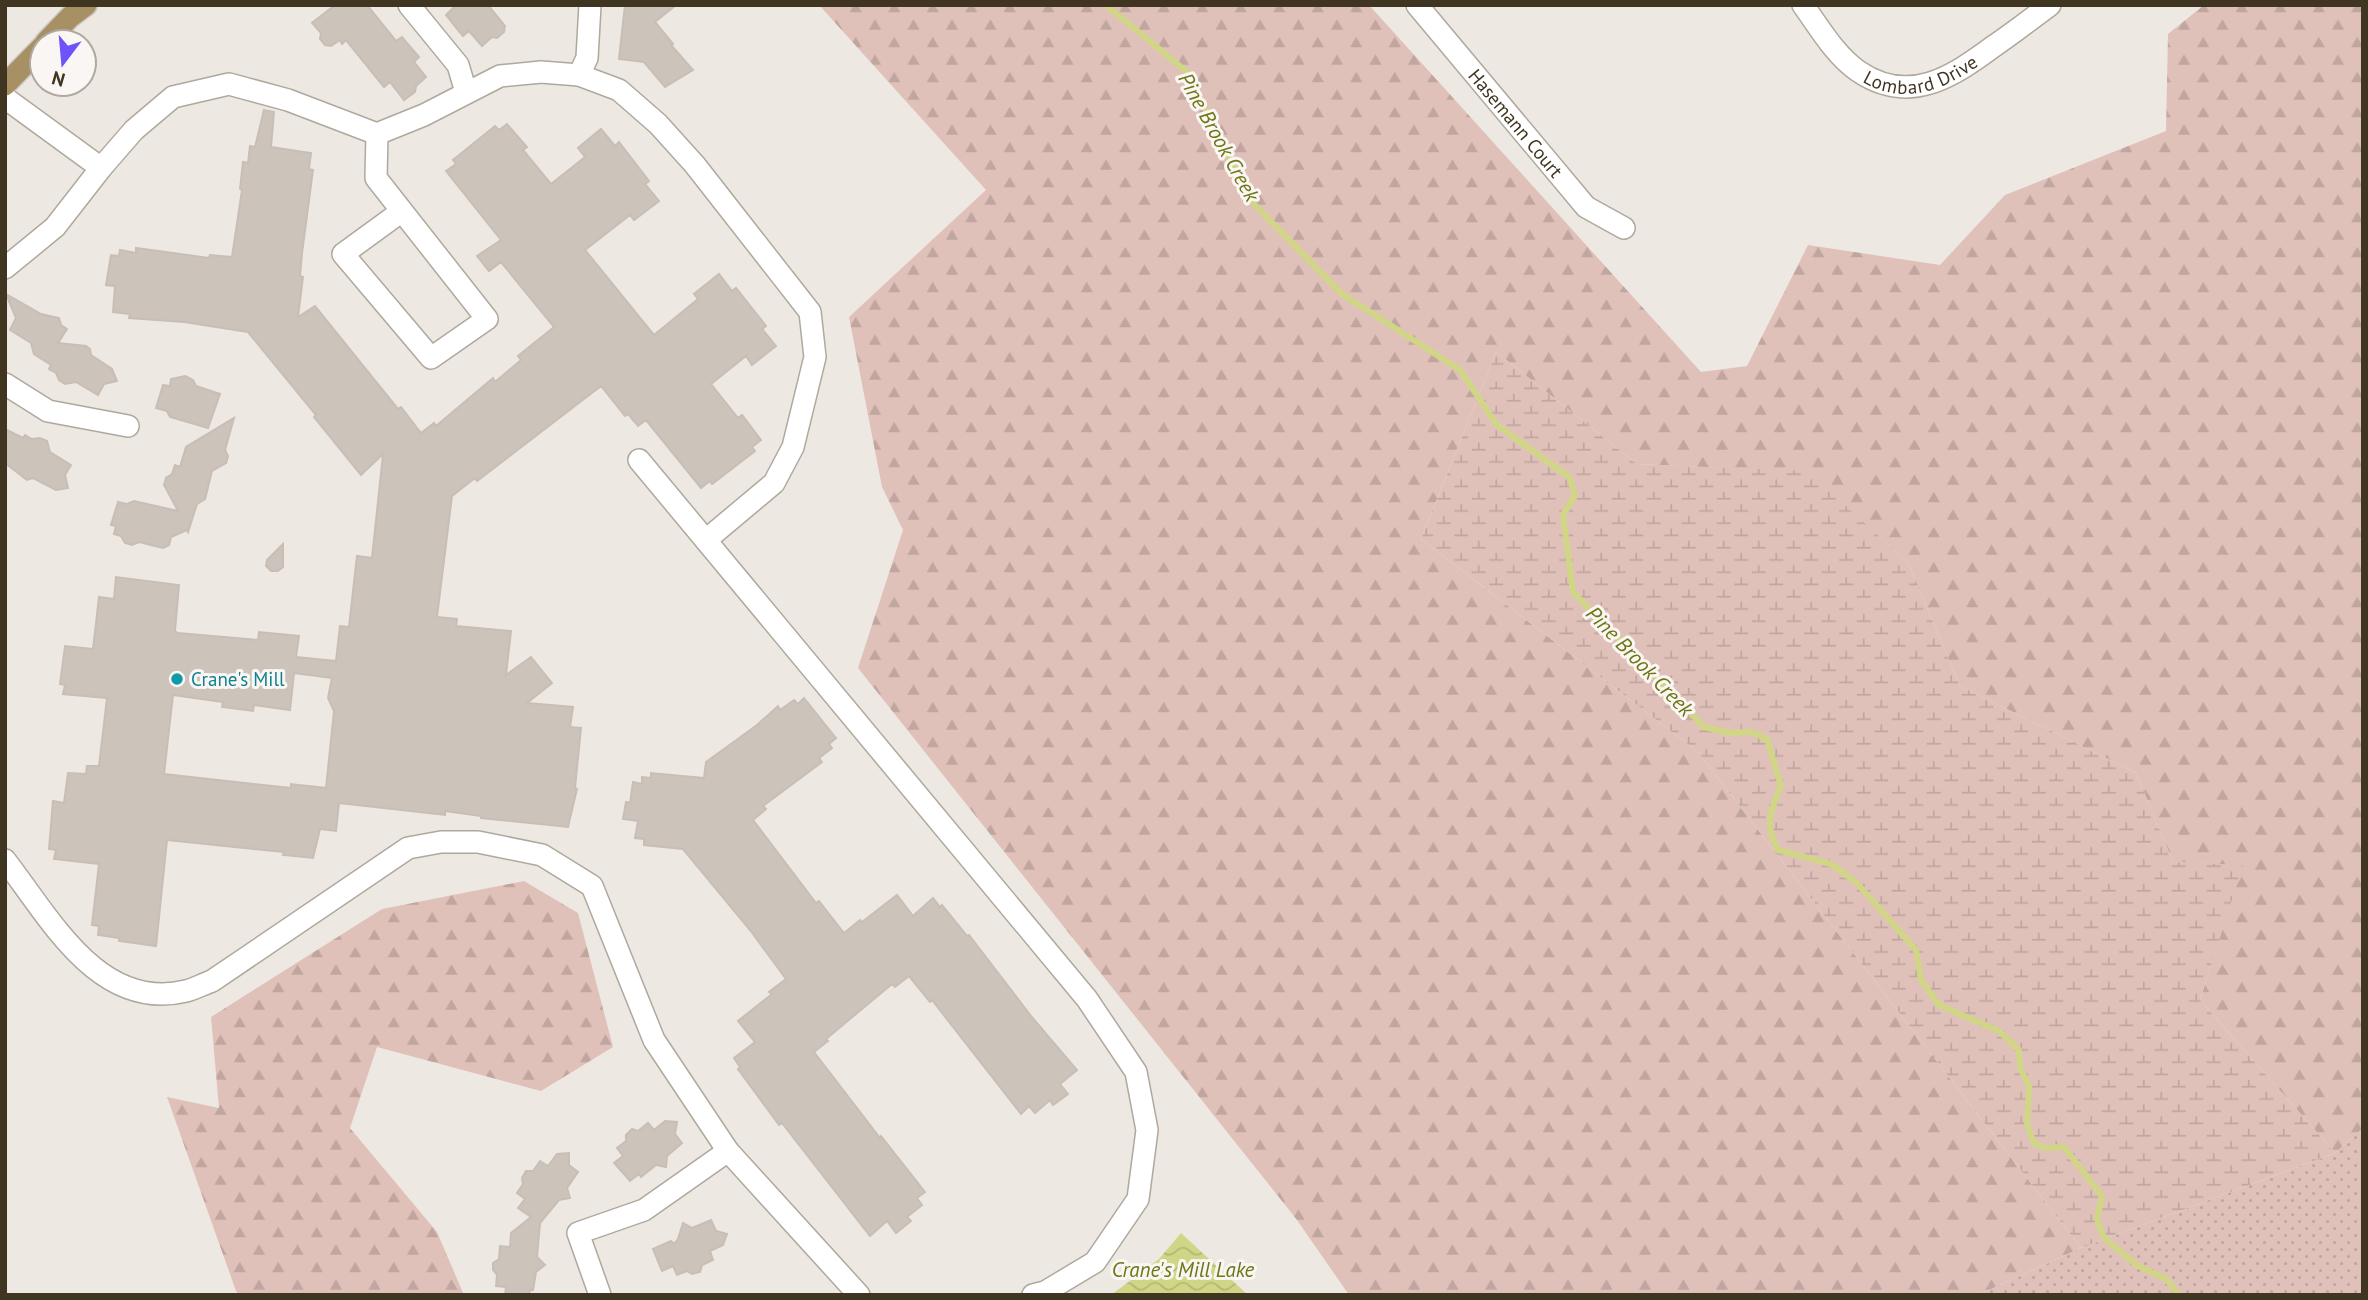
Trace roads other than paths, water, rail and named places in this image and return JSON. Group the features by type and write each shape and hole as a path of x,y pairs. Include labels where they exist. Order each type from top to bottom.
{"main road":[{"path":"59,28 86,5"},
{"path":"5,85 28,61"}],"street":[{"path":"408,5 457,65 466,92"},
{"path":"579,75 587,58 590,5"},
{"name":"Hasemann Court","path":"1417,5 1586,207 1624,228"},
{"name":"Lombard Drive","path":"1803,5 1844,59 1858,71 1892,86 1911,87 1947,78 2050,5"},
{"path":"5,268 55,227 134,130 173,97 229,84 288,100 377,134 424,115 500,76 541,72 579,75 619,90 658,124 695,165 810,312 816,357 793,447 774,483 706,540"},
{"path":"5,97 101,168"},
{"path":"377,134 376,178 402,211 487,319 431,358 342,254 402,211"},
{"path":"5,384 48,411 128,426"},
{"path":"639,460 1087,999 1136,1072 1147,1130 1138,1199 1095,1262 1045,1292 1033,1295"},
{"path":"5,860 80,958 107,979 136,991 160,993 186,991 212,981 408,848 441,842 478,842 542,855 592,886 654,1040 728,1151 859,1295"},
{"path":"600,1295 578,1233 644,1210 728,1151"}],"water":[{"name":"Crane's Mill Lake","path":"1181,1233 1248,1295 1111,1295 1159,1259"}],"waterway":[{"name":"Pine Brook Creek","path":"1106,5 1187,72 1249,199 1342,294 1460,370 1497,425 1569,477 1575,495 1563,515 1573,592 1704,727 1730,733 1751,732 1767,739 1781,786 1770,818 1771,833 1778,850 1831,864 1856,882 1916,950 1921,980 1939,1005 1999,1031 2019,1050 2020,1068 2029,1086 2027,1125 2034,1143 2045,1148 2064,1147 2102,1196 2097,1219 2104,1238 2138,1266 2166,1279 2179,1295"}],"place":[{"name":"Crane's Mill","path":"177,679"}]}
